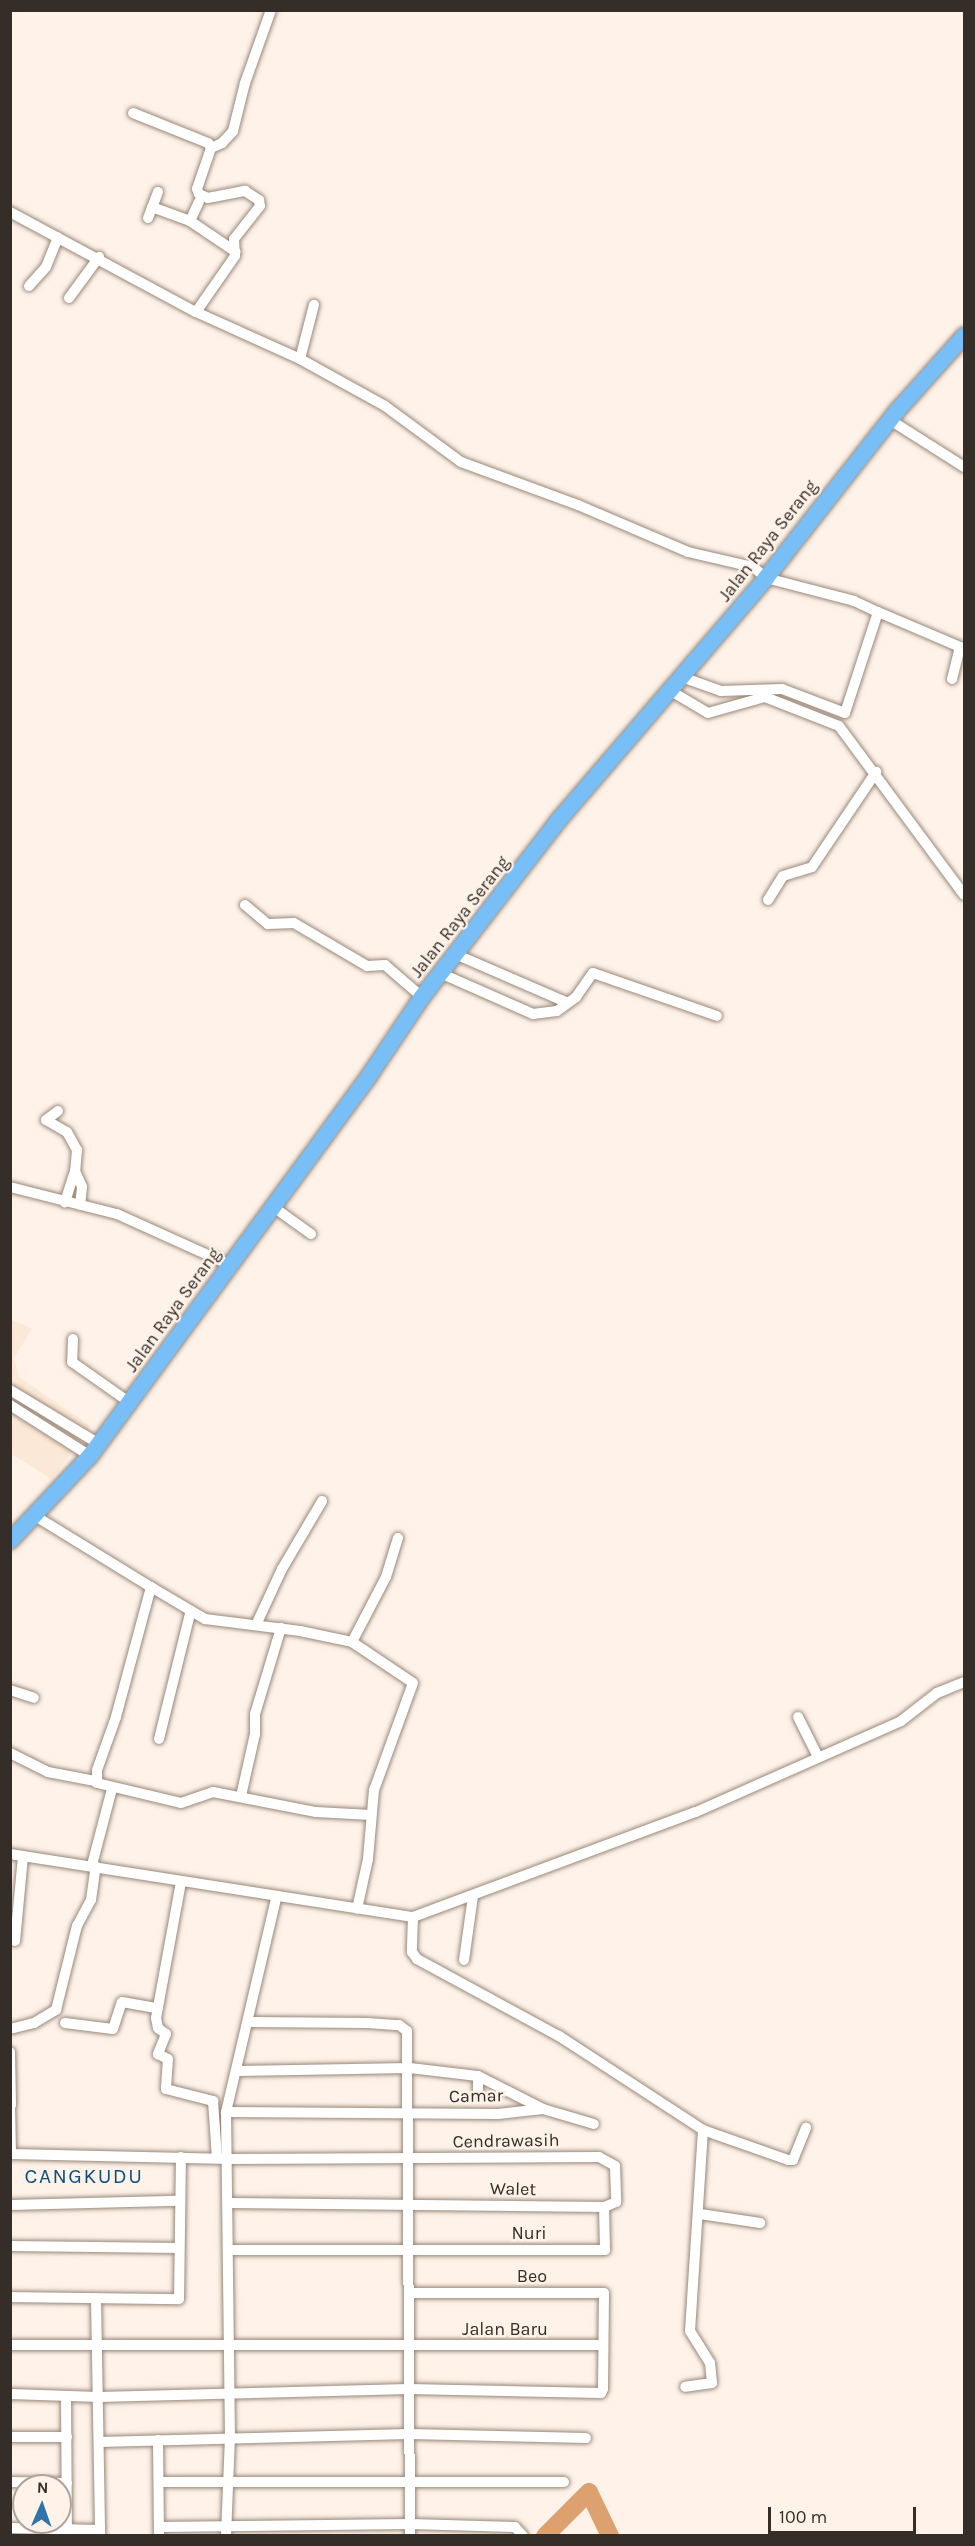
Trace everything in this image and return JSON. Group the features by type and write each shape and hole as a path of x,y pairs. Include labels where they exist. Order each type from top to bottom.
{"highway":[{"name":"Jalan Raya Serang","path":"10,1540 37,1517 95,1450 369,1076 422,997 558,821 671,692 766,578 890,420 964,336"}],"street":[{"path":"196,312 236,252 234,239 260,206 251,191 208,198 199,194 197,189 211,148 222,143 233,131 244,83 271,10"},
{"path":"133,113 208,143 211,148"},
{"path":"158,192 150,213 189,221 236,252"},
{"path":"189,221 200,202"},
{"path":"10,212 99,257 196,312 300,359 385,406 468,465 578,505 688,552 753,567 766,578 854,601 960,647 952,679"},
{"path":"29,286 46,267 58,237"},
{"path":"69,298 99,257"},
{"path":"300,359 314,305"},
{"path":"890,420 964,467"},
{"path":"682,677 721,691 782,689 845,713 878,612"},
{"path":"671,692 708,713 765,697 839,726 876,772 964,895"},
{"path":"768,900 783,876 812,867 876,772"},
{"path":"245,905 268,924 294,923 367,966 384,966 422,997"},
{"path":"455,954 568,1003"},
{"path":"440,973 533,1014 557,1011 568,1003 590,974 599,973 717,1016"},
{"path":"58,1111 46,1120 61,1126 74,1140 75,1171 82,1188 80,1205"},
{"path":"64,1202 75,1171"},
{"path":"10,1187 117,1214 230,1265"},
{"path":"272,1206 311,1234"},
{"path":"73,1339 72,1362 129,1402"},
{"path":"10,1390 95,1450"},
{"path":"10,1405 95,1450"},
{"path":"256,1625 282,1569 322,1501"},
{"path":"37,1517 151,1587 190,1614 219,1623 281,1628 352,1642 413,1683 381,1767 371,1815 368,1859 357,1909"},
{"path":"352,1642 386,1577 398,1538"},
{"path":"95,1781 151,1587"},
{"path":"159,1739 190,1614"},
{"path":"241,1796 255,1734 255,1714 281,1628"},
{"path":"10,1854 94,1866 276,1898 413,1917 696,1812 901,1721 937,1692 964,1682"},
{"path":"10,1690 34,1698"},
{"path":"798,1717 818,1757"},
{"path":"10,1753 48,1772 95,1781 112,1789 181,1803 201,1793 241,1796 316,1812 371,1815"},
{"path":"10,2029 34,2023 56,2010 78,1926 91,1900 94,1866 112,1789"},
{"path":"15,1941 23,1856"},
{"path":"181,1882 158,2008 157,2026 166,2034 158,2054 168,2059 166,2089 213,2101 217,2158"},
{"path":"464,1960 473,1896"},
{"path":"226,2532 230,2438 228,2346 230,2159 226,2112 250,2022 276,1898"},
{"path":"413,1917 412,1952 417,1959 559,2036 703,2130 793,2160 806,2128"},
{"path":"65,2023 112,2029 122,2002 158,2008"},
{"path":"250,2022 399,2025 407,2031 410,2068 408,2346 410,2530"},
{"path":"10,2052 11,2154"},
{"path":"237,2071 410,2068 478,2076 496,2082 543,2109 594,2124"},
{"path":"478,2076 478,2092"},
{"name":"Camar","path":"226,2112 498,2114 543,2109"},
{"path":"685,2387 712,2384 710,2363 690,2331 700,2214 703,2130"},
{"name":"Cendrawasih","path":"11,2154 230,2159 604,2158 615,2166 616,2202"},
{"path":"10,2297 178,2299 181,2157"},
{"path":"10,2205 179,2201"},
{"name":"Walet","path":"230,2203 604,2207 616,2202"},
{"name":"Nuri","path":"409,2249 605,2250 604,2207"},
{"path":"700,2214 760,2223"},
{"path":"10,2246 179,2248"},
{"path":"230,2250 409,2249"},
{"name":"Beo","path":"409,2293 601,2292 602,2345"},
{"path":"72,2532 100,2533 96,2298"},
{"name":"Jalan Baru","path":"10,2345 602,2345"},
{"path":"10,2394 99,2397 229,2391 409,2389 601,2393 602,2345"},
{"path":"66,2396 67,2474"},
{"path":"99,2442 409,2434 586,2438"},
{"path":"10,2437 67,2437"},
{"path":"158,2440 159,2531 410,2530 515,2527 523,2535"},
{"path":"159,2482 564,2482"}],"shaded area":[{"path":"10,1319 32,1329 14,1358 19,1377 90,1426 52,1479 11,1454"}],"waterway":[{"path":"545,2536 589,2492 610,2536"}],"district":[{"name":"CANGKUDU","path":"84,2176"}]}
